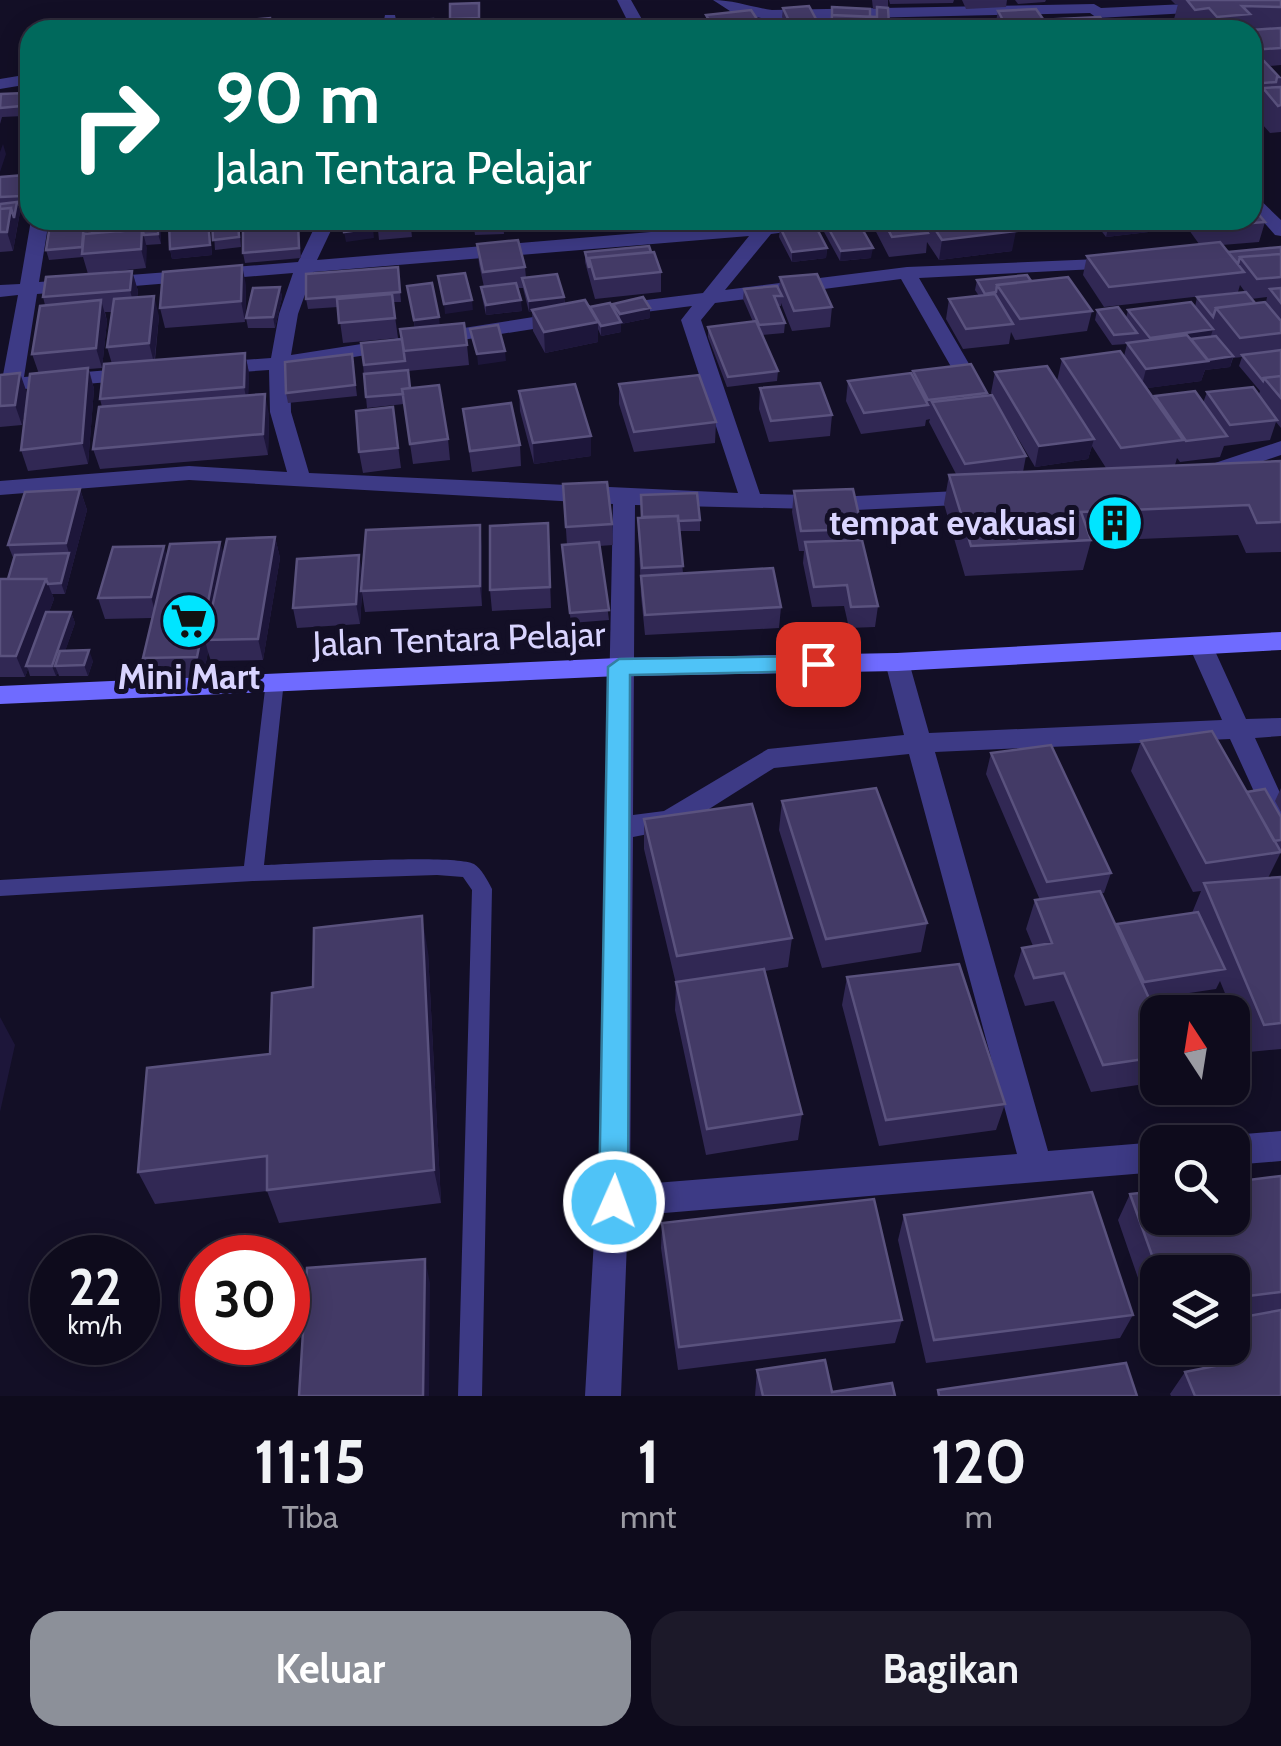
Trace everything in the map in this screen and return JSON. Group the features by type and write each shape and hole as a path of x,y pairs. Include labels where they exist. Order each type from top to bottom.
{"main road":[{"name":"Jalan Tentara Pelajar","path":"0,694 619,667 897,662 1281,641"}],"street":[{"path":"720,0 738,10 772,15 1281,4"},
{"path":"772,15 775,20"},
{"path":"1262,208 1281,231"},
{"path":"38,230 6,384 279,362 691,300 907,273 1129,261"},
{"path":"291,458 276,406 279,362 291,296 322,230"},
{"path":"0,292 735,230"},
{"path":"735,230 691,300 690,320 751,500"},
{"path":"907,273 991,416"},
{"path":"1184,480 1281,448"},
{"path":"0,488 189,473 291,458 624,498 856,503 1003,496"},
{"path":"603,1396 614,1202 624,498"},
{"path":"1201,646 1281,824"},
{"path":"897,662 1036,1169"},
{"path":"618,828 670,821 760,760 919,743 1281,726"},
{"path":"1250,1149 1281,1146"},
{"path":"614,1202 1140,1159"}],"lane":[{"path":"253,873 276,681"},
{"path":"0,888 253,873 437,867 469,870 482,888 470,1396"}],"building":[{"path":"1187,0 1281,0 1281,7 1242,6 1250,14 1217,17 1209,8 1195,10"},
{"path":"479,3 479,18 450,19 450,4"},
{"path":"809,6 816,20 789,20 783,8"},
{"path":"832,7 870,9 870,17 832,15"},
{"path":"877,7 888,8 889,20 877,20"},
{"path":"1036,9 1043,19 1003,20 998,11"},
{"path":"751,10 758,20 709,20 706,15"},
{"path":"832,15 876,17 876,20 832,20"},
{"path":"1100,17 1102,20 1038,20"},
{"path":"1281,28 1281,48 1262,49 1262,29"},
{"path":"1262,61 1279,77 1276,82 1262,83"},
{"path":"1281,87 1281,105 1278,106 1263,88"},
{"path":"20,93 20,106 0,108 1,94"},
{"path":"20,175 20,196 0,197 0,177"},
{"path":"17,202 14,218 11,208 0,209 0,204"},
{"path":"11,208 7,232 0,232 0,209"},
{"path":"49,230 83,230 82,247 46,250"},
{"path":"142,230 158,230 158,234 144,235"},
{"path":"142,230 141,249 82,254 84,234"},
{"path":"169,230 209,230 210,245 170,249"},
{"path":"212,230 239,230 239,237 213,240"},
{"path":"243,230 298,230 299,248 243,253"},
{"path":"781,230 818,230 827,248 792,252"},
{"path":"829,230 863,230 873,248 841,251"},
{"path":"888,230 928,233 892,237"},
{"path":"936,230 1016,231 942,240"},
{"path":"518,240 525,267 483,272 477,244"},
{"path":"1220,242 1244,272 1109,287 1087,256"},
{"path":"649,246 651,252 589,258 589,268 585,252"},
{"path":"1281,247 1281,254 1240,257 1238,264 1228,252"},
{"path":"654,252 661,272 595,279 589,258"},
{"path":"1281,254 1281,277 1257,279 1240,257"},
{"path":"242,265 241,301 160,308 163,272"},
{"path":"398,267 400,292 306,299 306,274"},
{"path":"132,271 130,290 43,297 46,277"},
{"path":"465,273 472,300 444,304 438,276"},
{"path":"557,274 564,297 529,301 522,278"},
{"path":"817,274 832,307 794,311 780,277"},
{"path":"1027,275 1031,281 997,285 996,292 985,294 977,280"},
{"path":"1068,277 1092,311 1020,319 997,285"},
{"path":"432,283 439,317 414,320 407,286"},
{"path":"516,283 521,300 486,305 481,287"},
{"path":"777,286 782,296 774,296 785,323 759,325 744,289"},
{"path":"280,287 273,317 246,318 253,288"},
{"path":"1281,288 1281,303 1270,289"},
{"path":"1246,292 1255,303 1216,308 1213,317 1197,297"},
{"path":"392,294 395,318 339,323 337,299"},
{"path":"995,294 1013,324 966,329 949,299"},
{"path":"154,296 149,343 107,347 114,299"},
{"path":"643,297 650,308 620,314 613,304"},
{"path":"101,300 96,348 32,354 40,306"},
{"path":"585,300 598,322 544,332 532,310"},
{"path":"1191,302 1213,329 1150,338 1128,310"},
{"path":"1265,302 1281,321 1281,333 1240,338 1216,308"},
{"path":"610,303 621,322 601,326 590,307"},
{"path":"1118,307 1137,333 1114,335 1097,310"},
{"path":"756,321 778,371 728,377 708,327"},
{"path":"464,323 467,345 404,351 400,329"},
{"path":"498,325 505,351 477,354 470,329"},
{"path":"1187,335 1208,361 1146,369 1127,343"},
{"path":"1216,336 1233,356 1208,360 1191,339"},
{"path":"402,339 405,361 364,365 361,343"},
{"path":"1281,350 1281,376 1263,381 1242,355"},
{"path":"1120,351 1183,440 1121,448 1062,359"},
{"path":"245,353 244,387 100,399 104,364"},
{"path":"352,354 355,385 286,393 285,362"},
{"path":"971,364 987,393 928,400 913,371"},
{"path":"1047,366 1094,439 1039,446 995,372"},
{"path":"88,368 82,443 21,450 30,374"},
{"path":"408,370 410,388 402,389 403,394 366,397 364,374"},
{"path":"20,373 15,405 0,406 0,375"},
{"path":"911,373 928,405 864,413 848,381"},
{"path":"699,375 716,422 634,432 619,384"},
{"path":"1281,376 1281,398 1264,378"},
{"path":"820,383 832,415 771,421 760,388"},
{"path":"575,384 591,436 533,443 519,391"},
{"path":"439,385 448,439 410,444 402,389"},
{"path":"1253,387 1277,420 1230,425 1207,392"},
{"path":"1195,391 1227,436 1186,441 1155,396"},
{"path":"265,394 263,434 93,449 99,407"},
{"path":"992,395 1026,456 965,464 932,402"},
{"path":"511,403 520,445 470,451 463,409"},
{"path":"393,407 398,448 359,452 356,411"},
{"path":"1281,461 1281,522 1257,523 1249,505 1081,512 1091,540 971,546 949,475"},
{"path":"607,482 612,524 566,527 563,484"},
{"path":"80,489 66,543 8,545 25,492"},
{"path":"853,489 862,529 801,531 794,491"},
{"path":"697,493 700,520 642,517 641,495"},
{"path":"678,516 683,566 642,568 638,518"},
{"path":"548,523 550,587 490,590 490,526"},
{"path":"480,525 480,586 361,591 366,530"},
{"path":"275,537 258,639 205,640 227,539"},
{"path":"862,540 878,606 851,607 847,585 814,587 805,542"},
{"name":"Mini Mart","path":"220,542 197,657 143,658 170,544"},
{"path":"599,542 609,610 570,613 562,545"},
{"path":"164,546 151,597 98,598 113,547"},
{"path":"69,553 61,583 8,579 15,555"},
{"path":"359,555 356,604 293,608 297,559"},
{"path":"773,568 781,607 645,615 641,576"},
{"path":"0,579 46,579 16,656 0,656"},
{"path":"46,612 71,612 52,666 26,666"},
{"path":"89,650 84,665 55,666 60,651"},
{"path":"1212,731 1281,852 1206,863 1141,741"},
{"path":"1051,745 1111,873 1047,882 991,753"},
{"path":"876,788 927,923 826,939 782,801"},
{"path":"1265,789 1281,817 1281,840 1274,841 1247,792"},
{"path":"752,804 792,938 677,956 644,819"},
{"path":"1281,877 1281,1023 1264,1025 1204,883"},
{"path":"1100,891 1147,995 1140,995 1140,1060 1103,1065 1064,973 1034,978 1022,948 1052,943 1035,900"},
{"path":"1198,912 1225,969 1144,982 1117,924"},
{"path":"422,916 434,1170 267,1190 267,1156 138,1172 147,1068 270,1054 272,993 313,987 314,928"},
{"path":"959,964 1005,1104 886,1120 847,977"},
{"path":"764,969 802,1114 707,1129 676,982"},
{"path":"1281,1176 1281,1292 1250,1296 1250,1255 1152,1255 1145,1235 1250,1235 1250,1180"},
{"path":"1092,1192 1133,1315 934,1340 904,1215"},
{"path":"1140,1193 1140,1222 1130,1194"},
{"path":"874,1199 902,1320 679,1347 662,1223"},
{"path":"425,1259 423,1396 299,1396 301,1365 310,1365 310,1268"},
{"path":"1281,1310 1281,1396 1195,1396 1185,1372 1220,1365 1250,1365 1250,1316"},
{"path":"825,1360 832,1392 892,1383 895,1396 763,1396 757,1370"},
{"path":"1126,1363 1137,1396 939,1396 938,1390"}],"place":[{"name":"tempat evakuasi","path":"1115,523"},
{"name":"Mini Mart","path":"189,621"}],"route":[{"path":"614,1202 619,667 818,664"}]}
